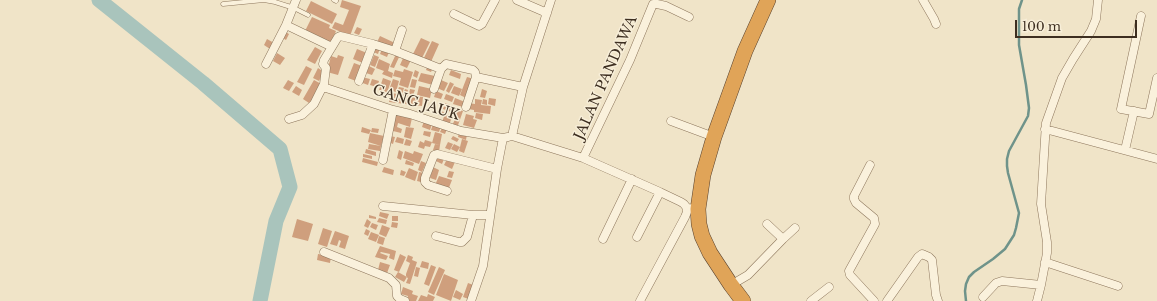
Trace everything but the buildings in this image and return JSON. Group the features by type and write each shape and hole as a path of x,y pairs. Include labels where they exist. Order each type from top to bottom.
{"highway":[{"path":"743,301 730,285 710,253 692,209 704,175 714,137 745,50 768,0"}],"street":[{"path":"454,14 479,26 482,24 495,0"},
{"path":"517,0 547,13"},
{"path":"512,136 523,87 551,0"},
{"path":"923,0 936,24"},
{"path":"1037,301 1047,253 1047,242 1041,204 1046,123 1062,78 1091,31 1096,19 1098,0"},
{"path":"667,3 689,17"},
{"name":"JALAN PANDAWA","path":"583,158 630,60 652,5 667,3"},
{"path":"266,64 295,4"},
{"path":"1141,16 1121,109 1149,114 1157,78"},
{"path":"286,25 332,47"},
{"path":"395,51 402,30"},
{"path":"289,119 302,115 311,107 323,87 326,68 323,64 324,60 340,36 395,51 441,70"},
{"path":"359,81 373,44"},
{"path":"434,89 441,70 447,64 472,69 475,72 476,77 466,107"},
{"path":"476,77 523,87"},
{"name":"GANG JAUK","path":"323,87 461,131 503,138"},
{"path":"383,160 393,110"},
{"path":"1125,150 1134,111"},
{"path":"671,121 714,137"},
{"path":"1045,130 1157,159"},
{"path":"471,301 482,266 496,169 503,138 512,136 583,158 660,192 692,209 687,212 640,301"},
{"path":"447,191 428,185 425,182 425,178 434,155 437,154 496,169"},
{"path":"870,165 854,196 854,199 856,203 874,218 875,224 849,271 850,275 874,301"},
{"path":"603,239 632,179"},
{"path":"637,236 660,192"},
{"path":"383,206 490,215"},
{"path":"436,236 462,242 467,237 474,214"},
{"path":"767,224 783,239"},
{"path":"730,285 748,275 795,228"},
{"path":"324,252 389,278 396,285 397,296 405,301"},
{"path":"887,301 918,257 922,254 930,257 932,260 938,301"},
{"path":"1045,262 1118,286"},
{"path":"983,297 996,283 1002,281 1041,285"},
{"path":"811,301 829,287"}],"lane":[{"path":"223,4 264,0 295,4 308,15"}],"waterway":[{"path":"99,0 203,83 280,149 290,187 276,221 260,301"},
{"path":"966,301 965,291 969,277 1005,249 1014,235 1019,213 1008,173 1007,159 1009,151 1028,116 1029,108 1019,45 1019,9 1022,0"}]}
